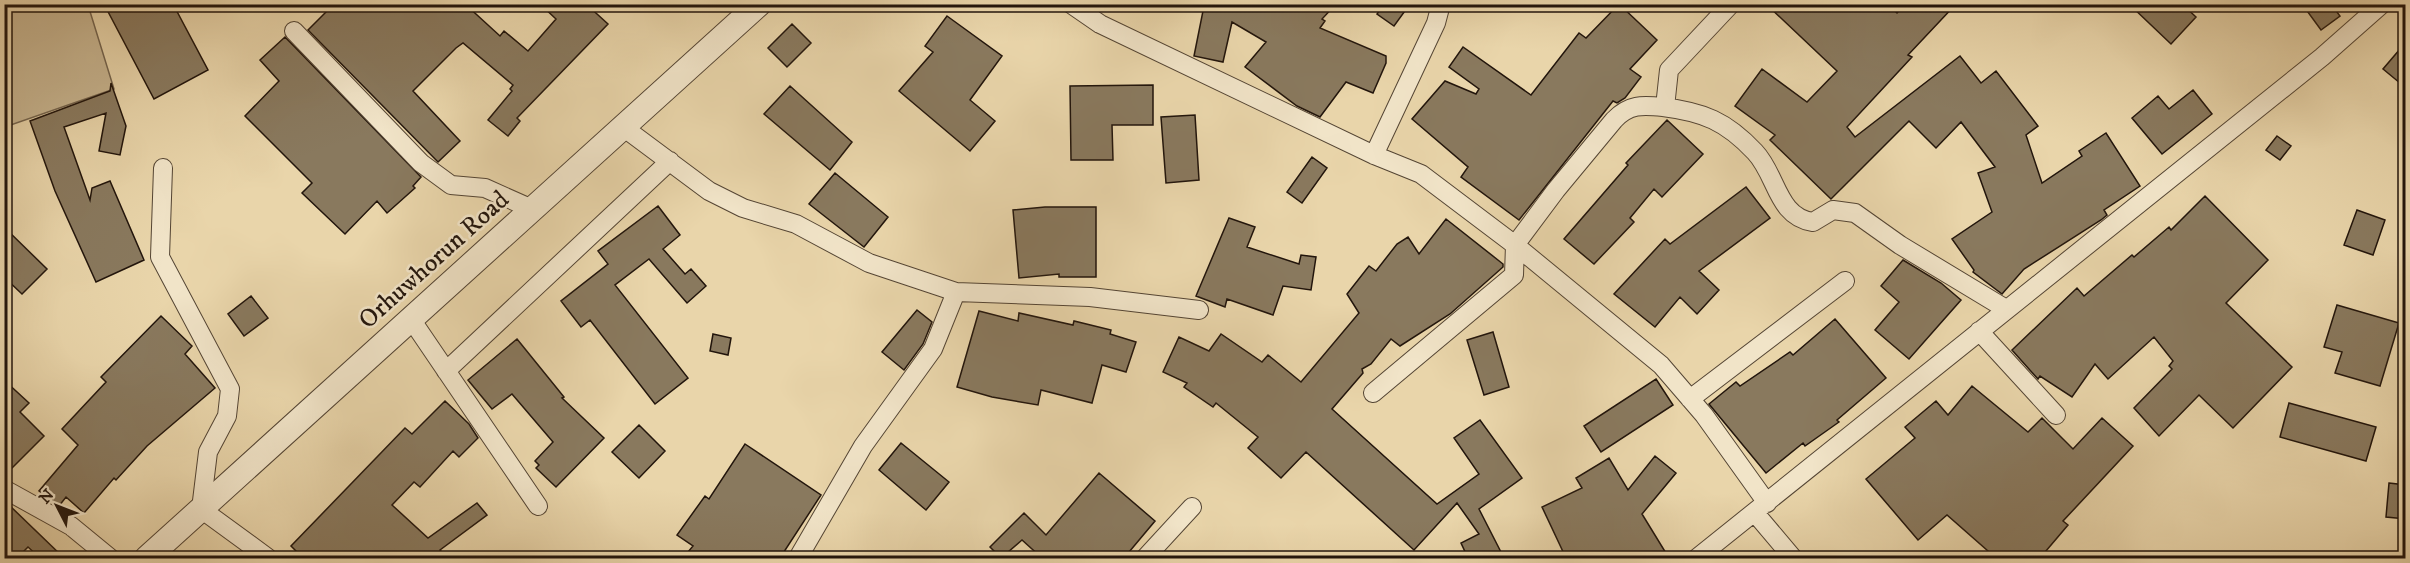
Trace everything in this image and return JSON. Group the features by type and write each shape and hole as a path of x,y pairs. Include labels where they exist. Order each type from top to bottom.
{"street":[{"name":"Orhuwhorun Road","path":"147,558 759,4"},
{"path":"1071,4 1100,24 1374,155 1421,174 1515,245 1661,365 1690,399 1793,558"},
{"path":"1374,155 1436,23 1441,4"},
{"path":"1665,107 1669,70 1731,4"},
{"path":"1696,558 2322,57 2382,4"},
{"path":"294,31 420,163 451,184 485,189 532,209"},
{"path":"1373,393 1514,275 1515,245 1556,190 1622,111 1637,105 1702,113 1733,132 1756,152 1766,167 1786,209 1800,220 1813,222 1833,210 1855,213 1900,244 2006,309"},
{"path":"623,127 709,191 743,208 796,224 869,263 956,292 1090,297 1199,310"},
{"path":"446,371 670,161"},
{"path":"163,168 160,257 230,389 227,416 208,452 201,509 268,558"},
{"path":"1690,399 1845,281"},
{"path":"798,558 863,446 933,349 956,292"},
{"path":"411,319 538,506"},
{"path":"1979,331 2056,415"},
{"path":"4,489 71,526 110,558"},
{"path":"1145,558 1192,507"}],"shaded area":[{"path":"4,5 88,5 114,89 5,127"}],"building":[{"path":"104,4 173,4 208,70 154,99"},
{"path":"334,4 465,4 500,36 504,31 528,51 556,19 540,4 586,4 608,24 517,118 520,121 508,136 488,120 512,91 510,89 513,85 463,43 456,48 413,91 460,141 438,162 308,30"},
{"path":"1202,4 1336,4 1322,19 1325,21 1320,28 1386,56 1386,63 1373,93 1346,82 1320,117 1297,106 1245,67 1266,42 1232,22 1223,62 1194,56 1204,6"},
{"path":"1384,4 1410,4 1394,26 1377,14"},
{"path":"1619,4 1657,40 1630,69 1641,77 1625,98 1617,103 1613,101 1519,220 1461,177 1468,167 1412,119 1445,81 1476,94 1479,89 1449,67 1463,47 1531,95 1579,33 1586,38"},
{"path":"1766,4 1888,4 1897,13 1905,4 1956,4 1908,55 1912,57 1847,127 1855,137 1960,56 1981,83 1996,71 2038,126 2026,135 2042,183 2082,156 2079,151 2106,133 2140,186 2104,210 2107,215 2101,220 2024,269 2002,294 1973,272 1974,270 1952,239 1992,212 1978,173 1995,167 1961,122 1936,148 1909,121 1831,199 1770,140 1775,135 1735,106 1762,69 1807,102 1837,71"},
{"path":"2129,4 2182,4 2196,17 2171,44"},
{"path":"2302,4 2331,4 2340,16 2321,30"},
{"path":"947,16 1002,56 970,100 995,121 970,151 899,91 933,52 925,46"},
{"path":"792,24 811,43 787,67 768,48"},
{"path":"285,37 421,177 413,186 415,188 387,213 377,201 345,234 302,193 312,183 245,116 279,81 260,60"},
{"path":"2406,42 2406,88 2383,69"},
{"path":"111,83 126,126 120,155 99,151 106,113 64,127 90,200 92,188 110,181 144,260 96,282 55,191 30,121 110,91"},
{"path":"1153,85 1153,125 1112,125 1113,160 1071,160 1070,86"},
{"path":"790,86 852,142 830,170 764,114"},
{"path":"2193,90 2212,114 2162,154 2132,118 2158,96 2169,109"},
{"path":"1195,115 1199,180 1166,183 1161,117"},
{"path":"1667,120 1703,154 1662,197 1654,189 1630,218 1634,222 1594,264 1564,239 1628,165 1626,163"},
{"path":"2277,136 2291,146 2280,160 2266,150"},
{"path":"1312,157 1327,168 1302,203 1287,192"},
{"path":"835,173 888,217 864,247 809,204"},
{"path":"1746,187 1770,218 1699,271 1719,290 1697,314 1680,297 1655,327 1614,294 1665,239 1670,244"},
{"path":"2205,196 2268,260 2226,303 2292,367 2233,428 2199,395 2159,436 2134,408 2172,369 2169,366 2173,361 2154,337 2108,379 2095,364 2072,397 2040,376 2038,379 2012,350 2077,288 2084,296 2132,255 2134,257 2169,227 2171,230"},
{"path":"658,206 680,235 663,249 685,274 691,269 706,286 687,303 649,259 615,285 688,378 655,404 590,320 581,327 561,301 608,264 598,251"},
{"path":"1045,207 1096,207 1096,277 1059,277 1059,274 1019,278 1013,210"},
{"path":"2357,210 2385,220 2373,255 2344,245"},
{"path":"1229,218 1255,227 1247,247 1299,264 1301,255 1316,257 1311,290 1283,286 1273,315 1227,299 1225,307 1196,296"},
{"path":"1446,219 1503,264 1503,267 1450,314 1400,346 1391,339 1371,364 1362,369 1363,373 1332,409 1437,504 1479,474 1454,438 1480,420 1522,478 1479,509 1504,558 1468,558 1461,543 1479,534 1457,503 1414,550 1306,452 1281,478 1248,448 1258,437 1216,403 1213,407 1184,387 1187,383 1163,372 1179,337 1209,351 1221,334 1262,362 1268,355 1301,382 1359,313 1347,294 1369,266 1376,271 1397,244 1408,237 1419,254"},
{"path":"4,227 47,269 22,294 4,277"},
{"path":"1903,260 1941,283 1961,300 1909,359 1875,330 1899,302 1881,286"},
{"path":"251,296 268,318 244,336 228,314"},
{"path":"2337,305 2399,323 2380,386 2335,373 2342,352 2324,347"},
{"path":"917,310 932,322 923,344 904,370 882,352"},
{"path":"979,311 1018,321 1019,313 1073,325 1074,321 1111,330 1110,334 1136,342 1126,372 1102,365 1092,403 1041,390 1038,405 992,397 957,387"},
{"path":"161,316 192,346 185,354 215,388 147,446 116,480 114,478 84,513 66,497 59,506 39,491 78,445 62,429 106,382 101,377"},
{"path":"1835,319 1886,378 1837,420 1839,422 1805,446 1803,443 1766,473 1709,404 1736,382 1740,386 1790,352 1793,355"},
{"path":"1493,332 1509,387 1484,395 1467,340"},
{"path":"713,334 731,338 728,355 710,351"},
{"path":"517,339 564,397 562,398 604,438 556,487 536,468 539,465 535,461 553,442 512,394 492,409 468,380"},
{"path":"1656,379 1673,405 1601,452 1584,426"},
{"path":"4,380 29,403 20,412 44,436 4,476"},
{"path":"1972,386 2028,432 2042,418 2073,449 2102,418 2133,446 2063,521 2068,525 2040,558 1996,558 1947,515 1918,540 1866,479 1915,438 1905,427 1936,401 1948,415"},
{"path":"445,401 469,424 478,438 459,457 453,451 420,487 414,482 392,505 428,538 477,503 487,515 440,550 449,558 303,558 291,546 405,428 412,434"},
{"path":"2289,403 2376,427 2366,461 2280,437"},
{"path":"639,425 665,451 639,478 612,452"},
{"path":"901,443 949,482 926,510 879,470"},
{"path":"745,444 821,495 780,558 683,558 693,546 677,535 705,496 709,499"},
{"path":"1655,456 1676,473 1642,514 1669,558 1566,558 1542,507 1582,488 1576,478 1609,458 1628,490"},
{"path":"1099,473 1155,521 1124,558 1042,558 1022,540 1001,558 990,547 1024,513 1046,535"},
{"path":"2389,483 2406,485 2406,519 2386,517"},
{"path":"4,502 64,558 40,558 28,547 17,558 4,558"}]}
